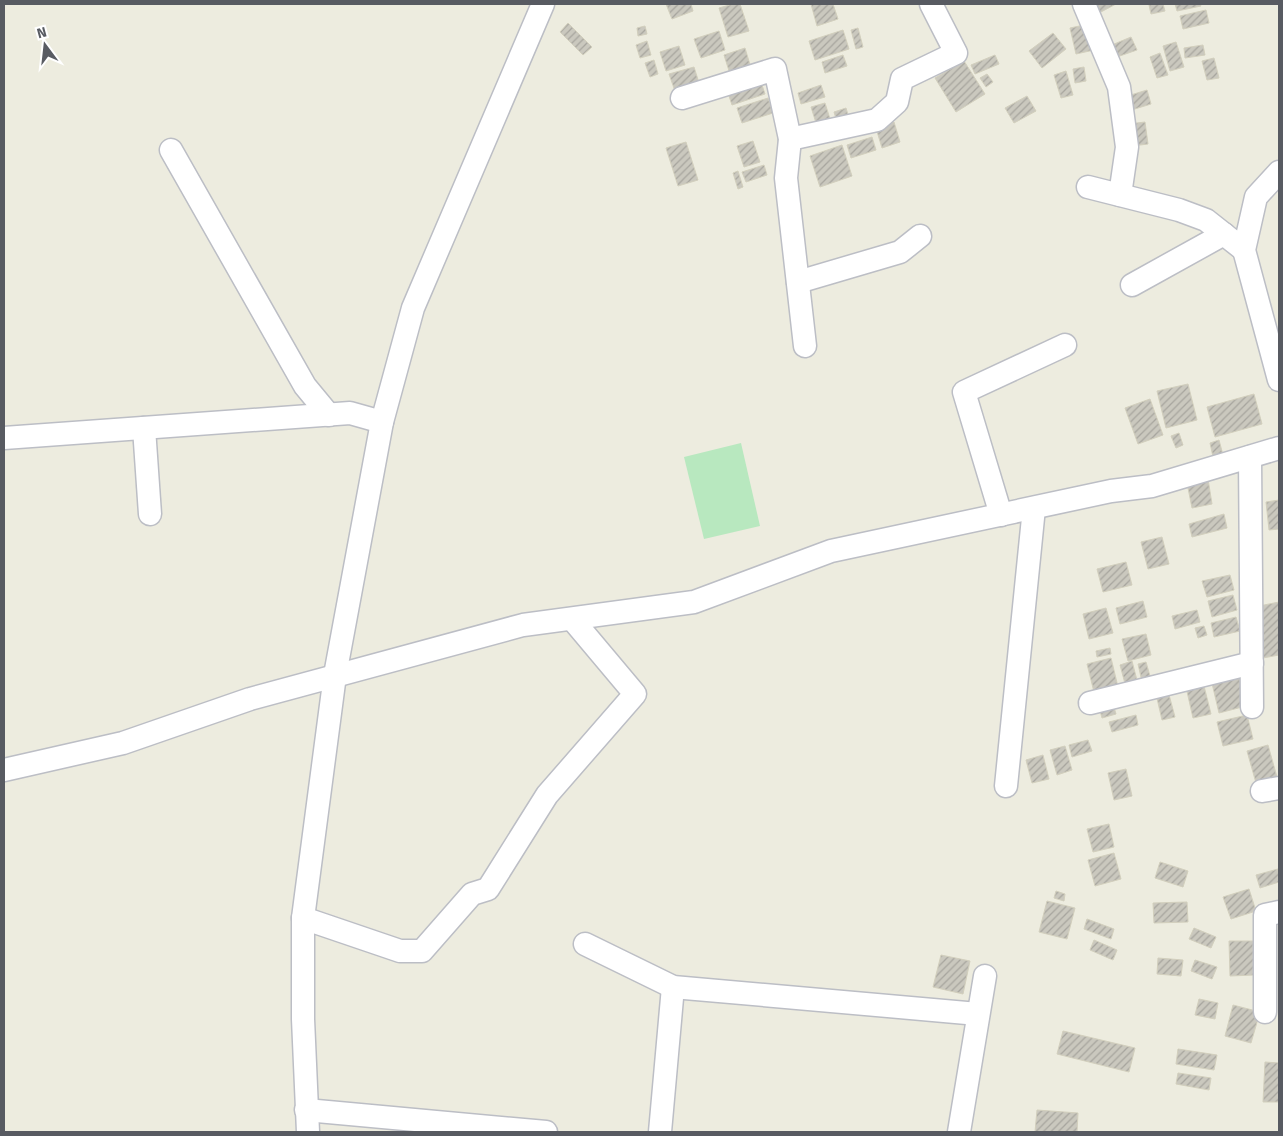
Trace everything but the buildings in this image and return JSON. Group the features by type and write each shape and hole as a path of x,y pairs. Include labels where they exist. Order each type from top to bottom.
{"street":[{"path":"308,1132 303,1019 303,918 335,675 382,422 414,308 543,4"},
{"path":"790,139 877,120 897,102 902,79 956,53 931,4"},
{"path":"1084,4 1119,88 1128,147 1120,195"},
{"path":"682,98 775,69 790,139 786,178 805,346"},
{"path":"171,150 305,386 329,414"},
{"path":"1279,172 1256,197 1244,250 1279,380"},
{"path":"1088,187 1179,210 1206,220 1244,250"},
{"path":"1132,285 1224,234"},
{"path":"798,282 900,252 920,236"},
{"path":"1001,515 964,392 1065,345"},
{"path":"4,436 350,413 382,422"},
{"path":"144,428 150,514"},
{"path":"4,770 123,743 250,699 522,625 694,602 831,551 1111,491 1152,486 1279,448"},
{"path":"1250,457 1252,707"},
{"path":"1006,786 1034,508"},
{"path":"303,918 400,951 422,951 472,894 488,889 548,795 635,694 572,618"},
{"path":"1090,703 1252,663"},
{"path":"1265,1012 1265,915 1279,912"},
{"path":"585,944 673,987 978,1014"},
{"path":"959,1132 985,976"},
{"path":"660,1132 673,987"},
{"path":"306,1110 546,1132"}],"green space":[{"path":"741,443 760,526 704,539 684,457"}]}
